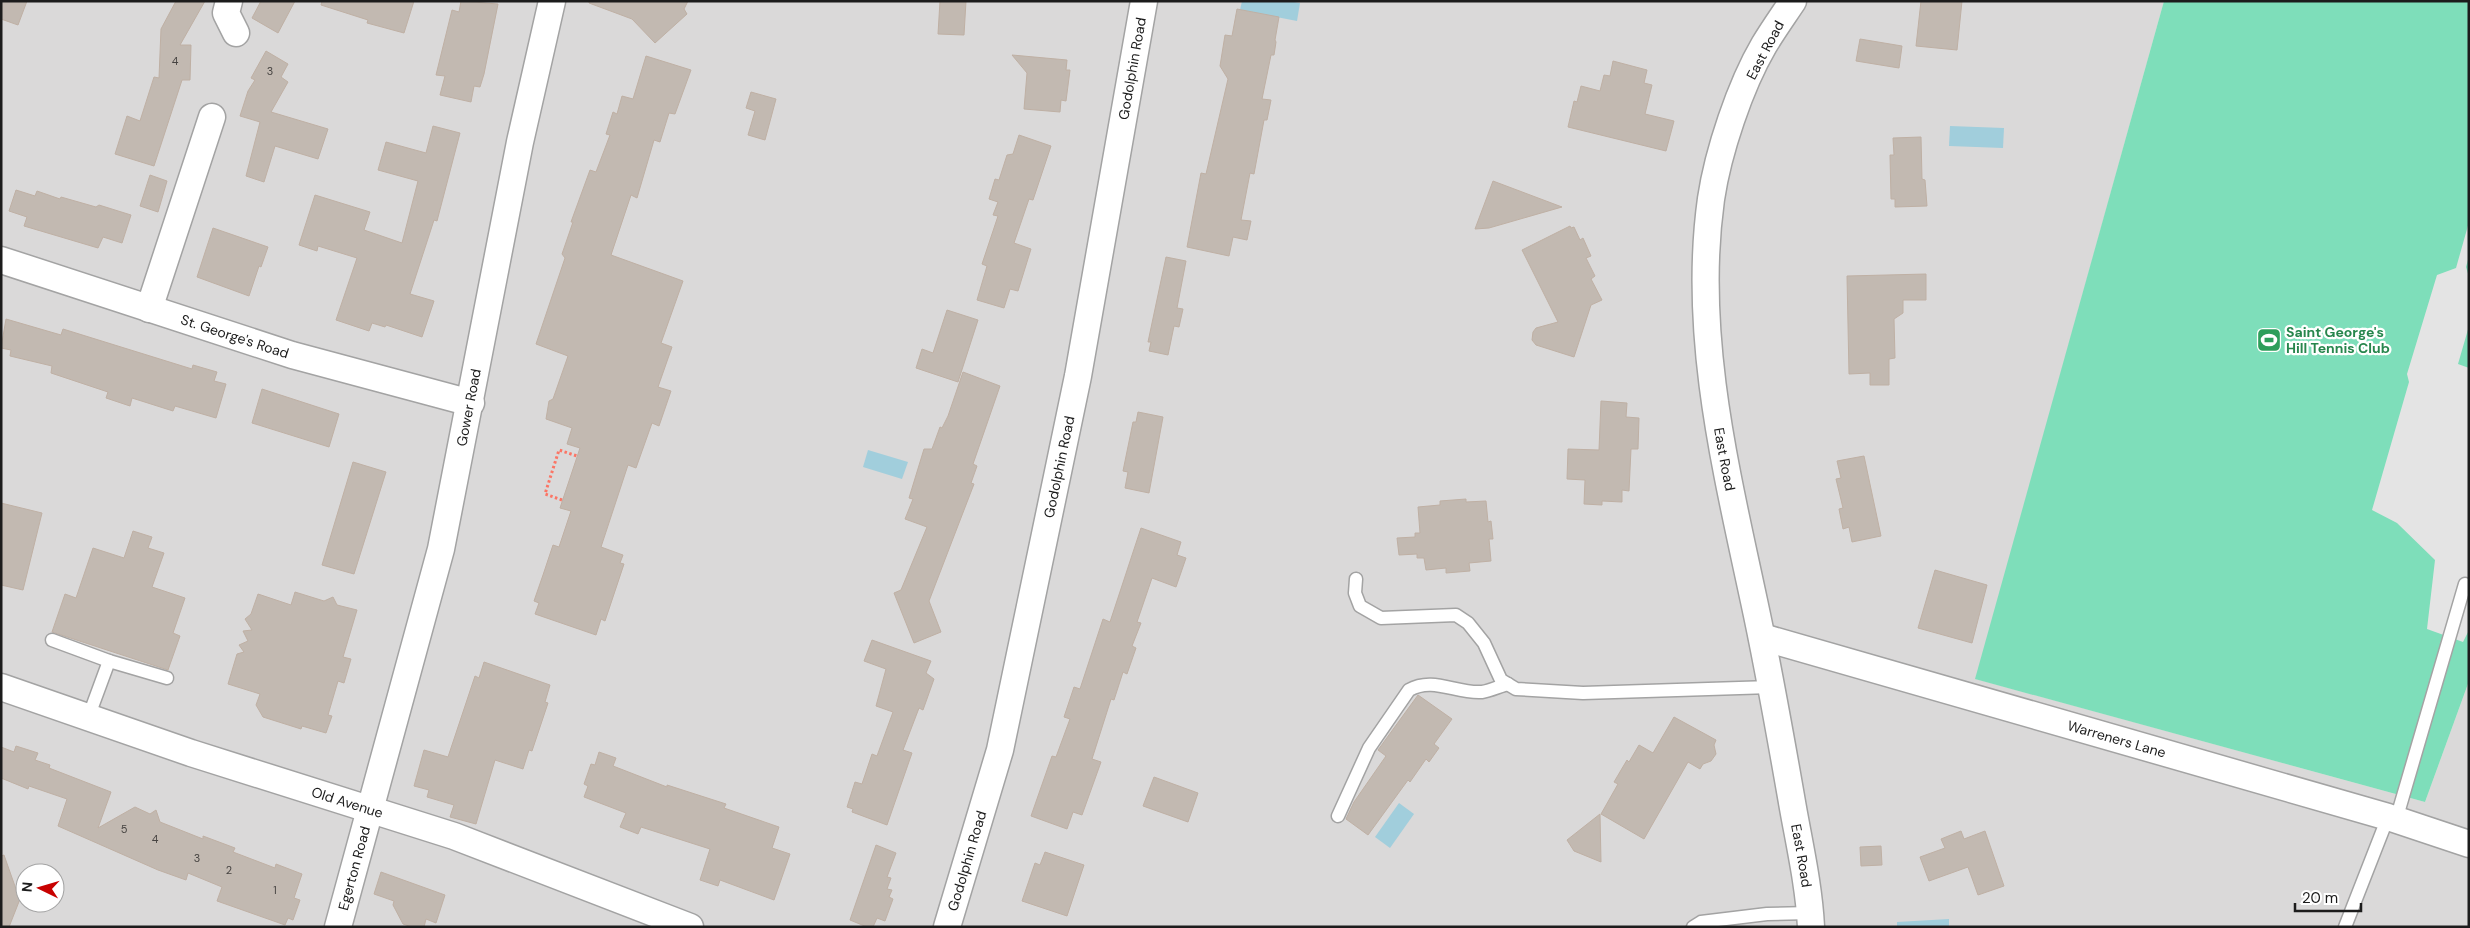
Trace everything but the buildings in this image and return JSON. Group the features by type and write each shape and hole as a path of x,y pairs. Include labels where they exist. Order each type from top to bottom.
{"street":[{"path":"229,1 226,13 236,33"},
{"name":"Gower Road","path":"371,809 441,550 471,403 520,142 552,1"},
{"name":"Godolphin Road","path":"947,927 1004,731 1078,376 1144,1"},
{"name":"East Road","path":"1793,1 1763,47 1742,93 1724,143 1711,197 1707,243 1707,327 1712,388 1726,472 1762,637 1811,920"},
{"path":"150,309 212,117"},
{"name":"St. George's Road","path":"1,260 292,355 471,403"},
{"name":"Warreners Lane","path":"1762,637 2392,818 2469,844"},
{"name":"Old Avenue","path":"1,688 191,753 454,836 690,927"},
{"name":"Egerton Road","path":"338,927 371,809"}],"lane":[{"path":"1356,579 1354,593 1360,606 1380,618 1456,615 1468,623 1484,643 1501,680 1516,689 1584,693 1771,686"},
{"path":"2345,927 2392,818 2466,584"},
{"path":"52,640 109,661 167,678"},
{"path":"88,718 109,661"},
{"path":"1338,816 1369,748 1409,690 1417,686 1432,684 1482,692 1508,684"},
{"path":"1693,927 1701,922 1767,914 1811,920"}],"path":[{"path":"562,500 545,494 559,450 578,456"}],"shaded area":[{"path":"1,1 2164,1 1976,679 2425,802 2469,681 2469,927 1,927"},
{"path":"2469,222 2469,256 2466,267 2469,277 2469,326 2458,364 2469,368 2469,630 2463,642 2427,629 2435,560 2397,523 2372,510 2409,382 2407,374 2437,275 2456,268"}],"green space":[{"name":"Saint George's Hill Tennis Club","path":"2164,1 2469,1 2469,681 2425,802 1975,679"}],"water":[{"path":"1242,1 1289,1 1300,3 1297,21 1240,10"},
{"path":"1950,126 2004,128 2003,148 1949,146"},
{"path":"868,450 908,462 902,479 863,467"},
{"path":"1399,803 1414,814 1390,848 1375,837"},
{"path":"1949,919 1949,927 1897,927 1897,922"}],"place":[{"name":"Saint George's Hill Tennis Club","path":"2269,340"}]}
